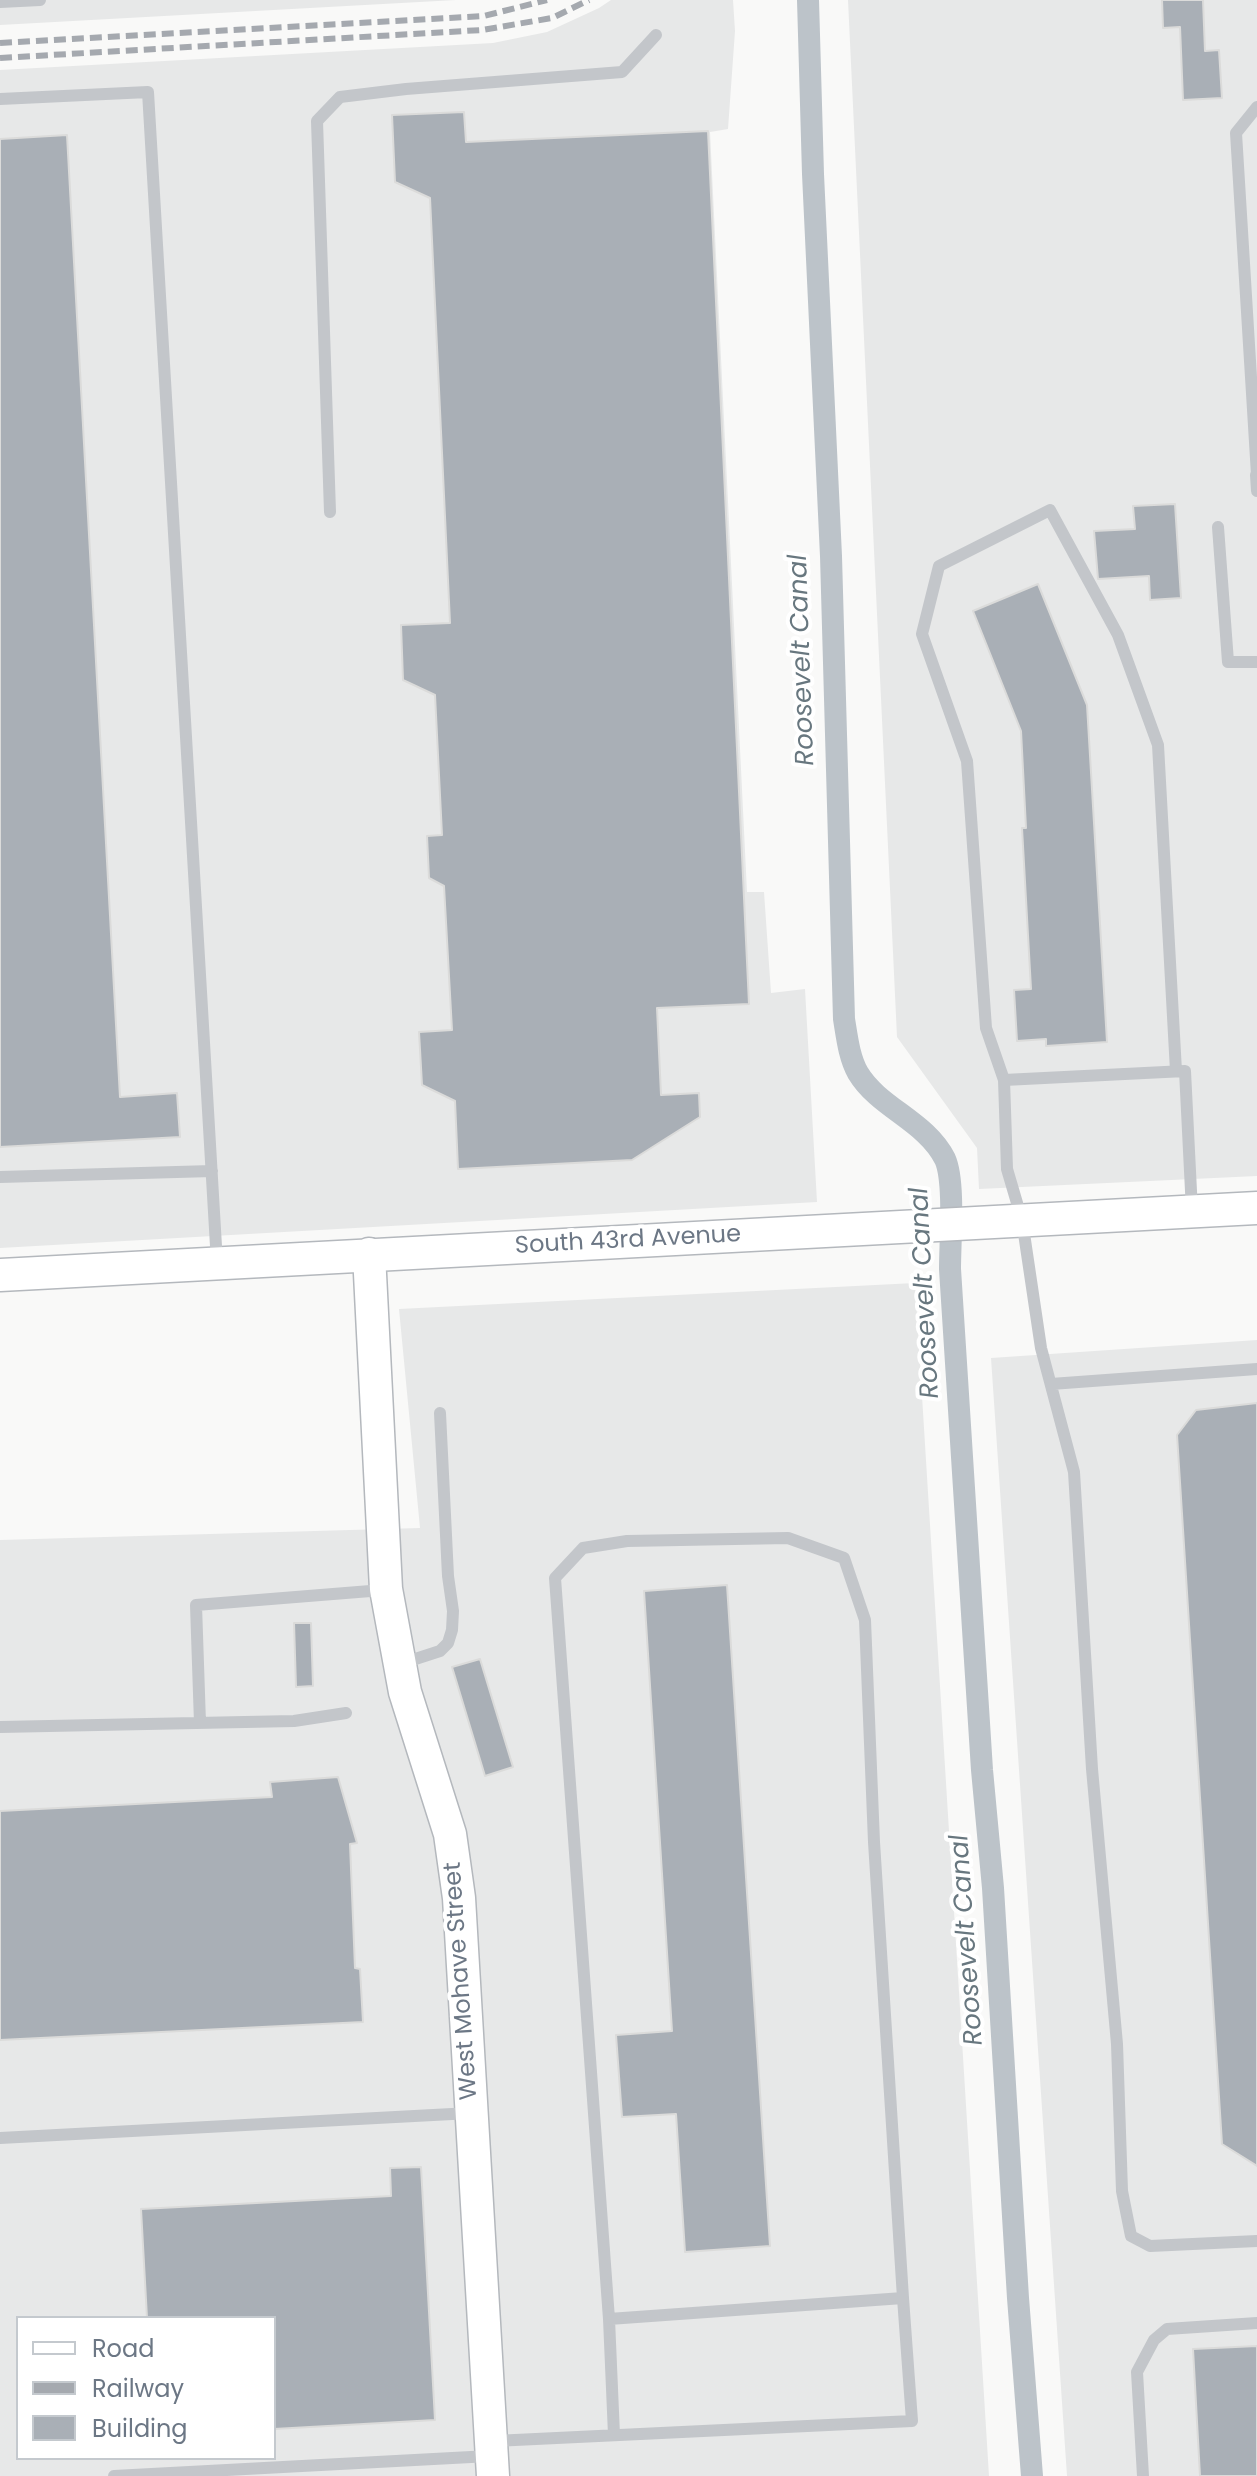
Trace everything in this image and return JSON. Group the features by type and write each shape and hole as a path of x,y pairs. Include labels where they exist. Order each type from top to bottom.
{"main road":[{"name":"South 43rd Avenue","path":"0,1275 1257,1208"},
{"name":"West Mohave Street","path":"369,1254 386,1589 405,1692 450,1834 459,1898 492,2458"}],"lane":[{"path":"0,2 40,0"},
{"path":"330,512 317,121 340,97 622,72 656,35"},
{"path":"0,99 148,92 217,1263"},
{"path":"1257,107 1236,133 1257,491"},
{"path":"1176,1071 1158,745 1118,635 1050,510 939,566 922,634 967,761 986,1028 1004,1080 1007,1169 1022,1220 1041,1348 1074,1472 1092,1769 1117,2044 1122,2191 1131,2236 1150,2246 1257,2241"},
{"path":"1218,527 1228,662 1257,662"},
{"path":"1004,1080 1185,1071 1192,1211"},
{"path":"0,1177 212,1171"},
{"path":"1051,1384 1257,1369"},
{"path":"400,1664 440,1651 448,1643 452,1630 440,1413"},
{"path":"114,2476 492,2458 614,2435 912,2421 874,1842 865,1620 844,1558 788,1538 627,1541 583,1548 555,1578 609,2319 614,2435"},
{"path":"200,1723 196,1605 386,1589"},
{"path":"0,1727 294,1721 346,1713"},
{"path":"0,2138 471,2113"},
{"path":"609,2319 903,2298"},
{"path":"1143,2476 1137,2372 1154,2340 1167,2329 1257,2323"}],"shaded area":[{"path":"0,0 456,0 0,25"},
{"path":"611,0 733,0 735,31 728,129 710,132 747,892 764,892 771,993 805,989 817,1202 0,1248 0,70 493,43 547,32"},
{"path":"848,0 1257,0 1257,1176 979,1189 977,1148 897,1037"},
{"path":"915,1283 989,2476 0,2476 0,1540 420,1528 399,1309"},
{"path":"1257,1340 1257,2476 1067,2476 991,1358"}],"building":[{"path":"1162,0 1203,0 1205,51 1219,50 1222,98 1183,100 1180,27 1163,28"},
{"path":"464,112 466,142 708,131 749,1004 657,1008 661,1095 699,1093 700,1117 632,1160 458,1169 455,1101 422,1085 419,1032 452,1030 444,886 429,878 427,836 442,835 435,695 403,680 401,625 450,623 430,198 395,182 392,115"},
{"path":"67,135 120,1097 177,1093 180,1137 0,1147 0,139"},
{"path":"1175,504 1181,598 1150,600 1149,576 1098,579 1094,531 1135,529 1133,506"},
{"path":"1038,584 1087,705 1107,1042 1046,1046 1046,1039 1017,1041 1014,990 1031,989 1022,828 1026,828 1021,731 973,611"},
{"path":"1257,1403 1257,2166 1222,2144 1177,1435 1196,1410"},
{"path":"727,1585 770,2246 685,2252 676,2114 622,2117 616,2035 672,2031 644,1591"},
{"path":"294,1623 311,1623 313,1686 296,1687"},
{"path":"480,1659 513,1767 485,1776 452,1667"},
{"path":"338,1777 357,1843 350,1844 355,1968 360,1969 363,2022 0,2040 0,1811 272,1797 270,1782"},
{"path":"421,2167 435,2420 276,2429 276,2316 147,2316 141,2209 391,2196 390,2168"},
{"path":"1257,2346 1257,2476 1200,2476 1193,2349"}],"waterway":[{"name":"Roosevelt Canal","path":"808,0 831,556 844,1019 850,1054 858,1073 878,1096 915,1124 937,1146 945,1159 950,1182 950,1269 1032,2476"}],"railway":[{"path":"0,43 484,16 547,0"},
{"path":"0,58 482,30 552,18 589,0"}]}
